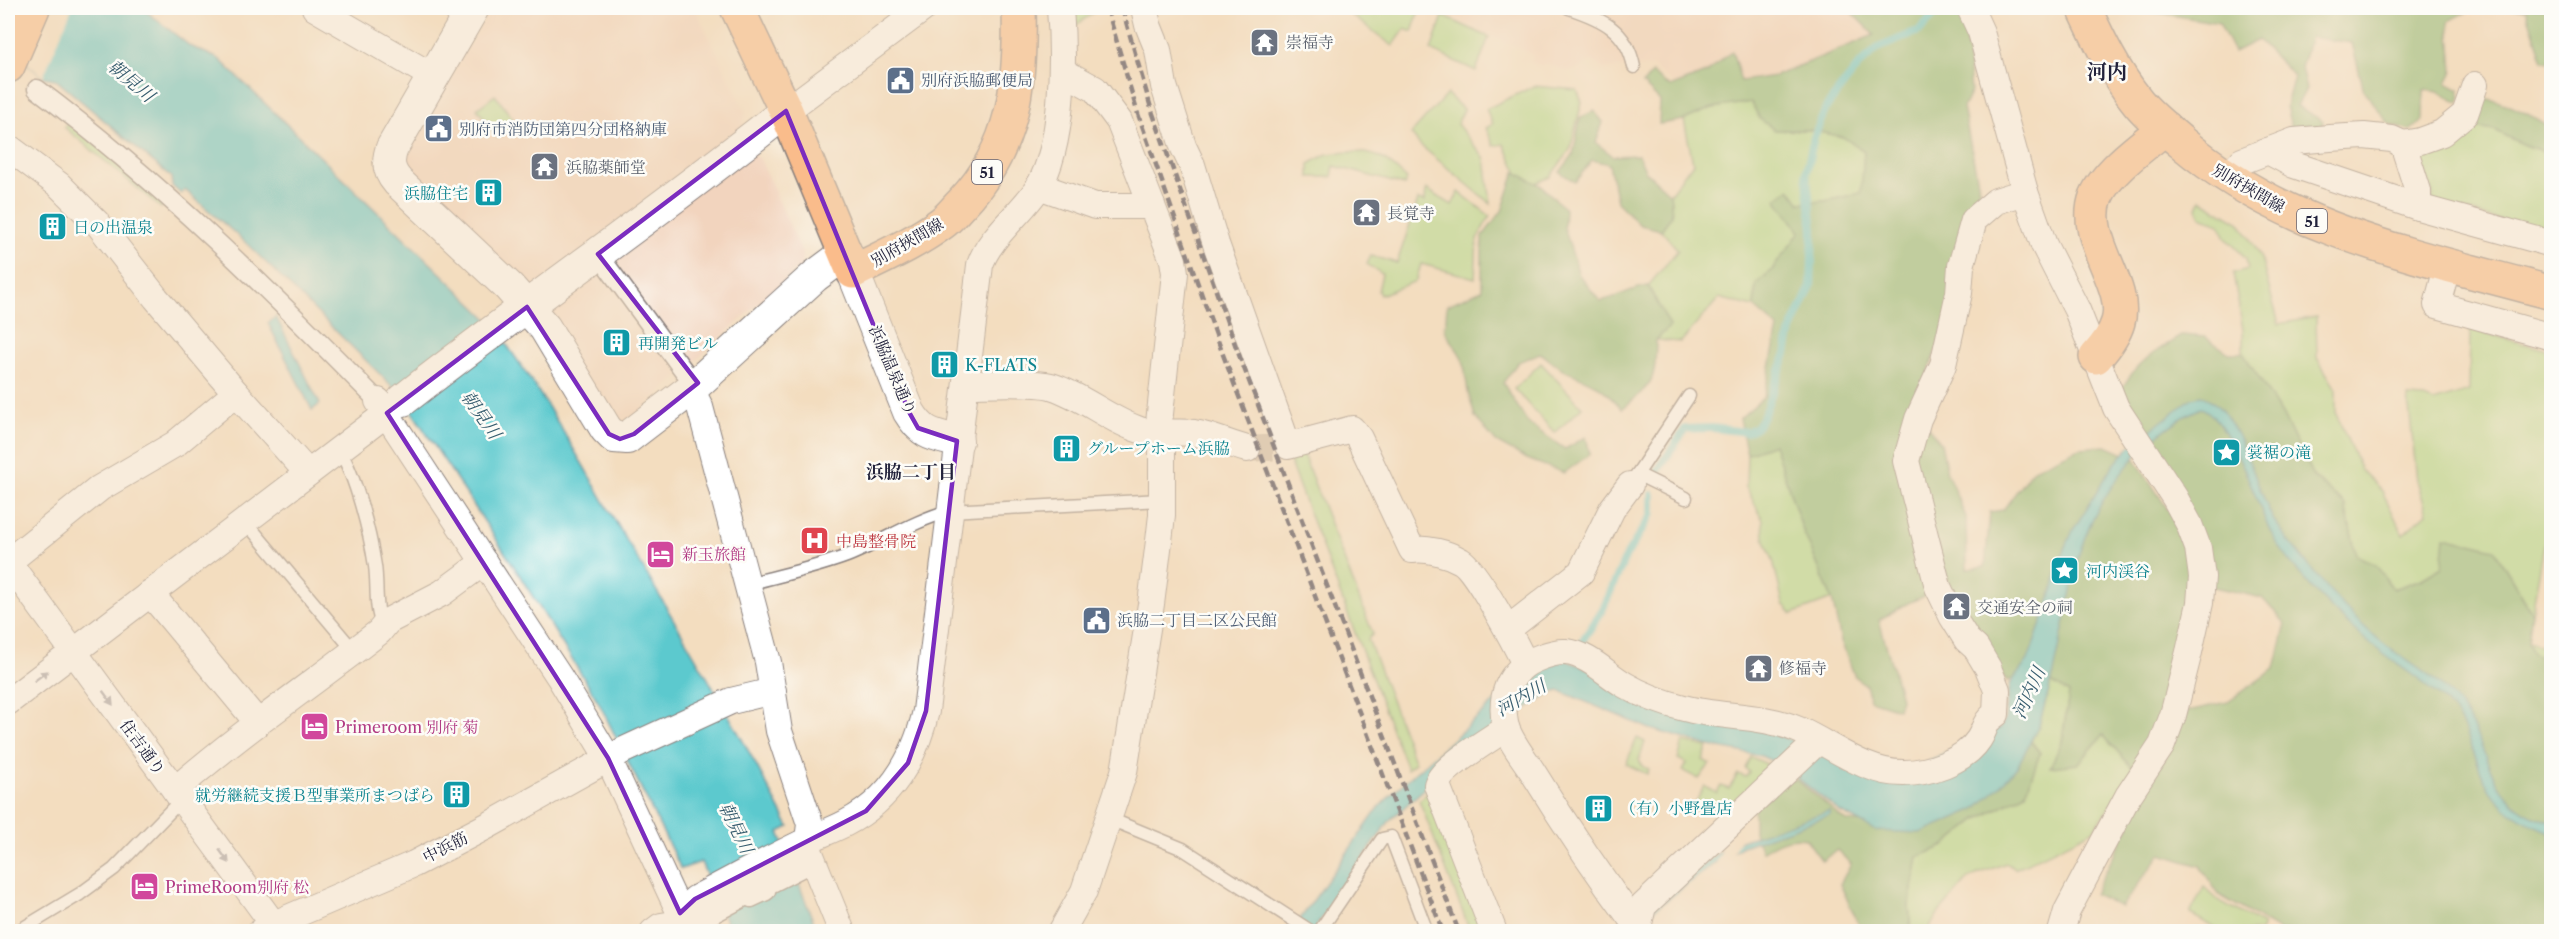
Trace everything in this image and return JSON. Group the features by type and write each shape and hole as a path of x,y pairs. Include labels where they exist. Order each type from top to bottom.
{"main road":[{"path":"10,59 33,8"},
{"name":"別府挾間線","path":"738,8 786,111 849,263 943,223 976,189 994,162 1011,113 1017,85 1019,8"},
{"name":"別府挾間線","path":"2084,8 2117,72 2138,102 2165,128 2226,178 2265,200 2356,238 2552,293"},
{"path":"2096,357 2110,340 2119,321 2118,298 2094,226 2093,210 2097,195 2119,169 2165,128"}],"street":[{"path":"315,8 432,76"},
{"path":"473,8 392,148 389,156 390,170 398,182 509,287 545,328 606,429 614,437 627,438 634,434 694,386 815,276 849,263"},
{"path":"8,702 339,449 389,405 598,254 924,8"},
{"path":"37,89 65,110 202,227 389,405 484,562 560,678 616,754 677,922 847,823 883,796 897,779 915,747 926,711 957,441 982,258 1039,186 1048,165 1056,128 1062,71 1060,8"},
{"path":"1144,8 1148,25 1155,37 1164,86 1183,146 1192,165 1216,244 1285,447 1352,429 1359,438 1412,550 1425,548 1463,561 1508,629 1526,664"},
{"path":"1970,8 1981,32 2025,192 2044,244 2077,310 2116,408 2175,498 2198,548 2202,577 2200,603 2173,715 2162,745 2128,796 2067,911 2061,932"},
{"path":"1061,932 1084,891 1124,772 1151,604 1162,515 1162,432 1159,423 1175,273 1173,260 1126,134 1108,104 1095,89 1062,71"},
{"path":"2226,178 2242,161 2294,141 2364,136 2403,144 2442,133 2466,114 2475,85"},
{"path":"2403,144 2418,191 2418,207"},
{"path":"8,147 59,185 99,225 236,393 308,473"},
{"path":"2268,151 2294,165 2418,207 2552,244"},
{"path":"1039,186 1095,206 1152,206"},
{"path":"1638,923 1551,804 1506,726 1504,706 1506,688 1526,664 1563,652 1578,654 1636,691 1685,708 1773,721 1799,730 1816,742 1880,769 1901,773 1927,771 1964,753 1978,740 1987,719 1996,714 1997,690 1977,648 1967,640 1938,587 1906,461 1918,420 1943,365 1959,293 1961,266 1974,220 1996,201 2025,192"},
{"path":"598,254 694,386 748,584 773,691 779,731 810,824 806,846 809,864 764,887 766,891 752,898 750,894 703,919 700,912 806,846"},
{"name":"浜脇温泉通り","path":"849,263 909,412 918,428 929,434 957,441"},
{"path":"2448,264 2437,305 2552,337"},
{"path":"966,384 1052,386 1088,402 1122,423 1143,431 1176,430 1214,436 1231,445 1247,449"},
{"path":"8,562 100,488 175,444 236,393"},
{"path":"1508,629 1581,572 1612,509 1634,479"},
{"name":"住吉通り","path":"8,562 179,795 271,929"},
{"path":"179,795 247,729 354,651 388,621 442,593 484,562"},
{"path":"150,593 258,723"},
{"name":"中浜筋","path":"271,929 414,864 616,754 731,701 773,691"},
{"path":"1494,932 1437,785 1438,778 1506,726"},
{"path":"1638,923 1643,906 1659,889 1693,861 1736,816 1816,742"},
{"path":"806,846 842,932"}],"lane":[{"path":"1569,8 1600,19 1611,26 1624,39 1632,53 1634,67"},
{"path":"1686,498 1634,479 1689,396"},
{"path":"339,449 345,459 367,528 375,566 379,618 383,627"},
{"path":"748,584 848,555 931,516 949,511 1161,500"},
{"path":"245,521 354,651"},
{"path":"17,932 80,894 114,869 179,795"},
{"path":"1110,819 1184,849 1312,932"},
{"path":"1319,932 1382,839 1390,837 1427,932"}],"highlighted area":[{"path":"786,111 909,412 918,428 957,441 926,711 908,763 866,811 695,899 680,913 608,758 387,413 527,307 609,434 620,439 634,434 698,383 598,254"}],"shaded area":[{"path":"491,8 695,8 746,113 744,123 753,155 760,159 803,255 800,266 629,421 617,420 404,172 402,159"},
{"path":"1433,8 1845,8 1874,35 1775,76 1680,90 1653,66 1605,69 1591,60 1580,69 1567,71 1546,63 1541,65 1531,62 1534,55"}],"green space":[{"path":"1070,8 1100,8 1072,28"},
{"path":"1342,8 1420,8 1412,32 1405,29 1393,46"},
{"path":"1847,8 1963,8 1971,91 1963,108 1982,202 1950,312 1911,420 1936,591 1908,603 1879,620 1901,698 1898,709 1870,700 1866,685 1855,677 1841,641 1832,599 1802,528 1774,444 1747,454 1739,419 1764,397 1778,328 1754,307 1756,284 1772,270 1800,232 1776,199 1790,189 1800,203 1825,201 1861,193 1864,151 1843,137 1810,130 1775,130 1760,119 1751,102 1712,108 1684,120 1659,124 1660,101 1643,84 1652,73 1670,87 1708,72 1732,51 1741,81 1775,76 1874,35"},
{"path":"2128,8 2474,8 2449,21 2453,71 2447,83 2460,90 2459,103 2438,92 2424,90 2423,119 2410,131 2389,124 2364,91 2352,43 2310,37 2301,68 2306,89 2297,106 2323,121 2321,127 2292,131 2286,106 2294,76 2258,40 2234,52 2219,23"},
{"path":"2499,8 2551,8 2551,62 2543,61 2526,10"},
{"path":"1443,16 1489,37 1476,71 1431,50"},
{"path":"1534,86 1577,90 1582,102 1570,150 1550,177 1525,188 1504,144 1494,146 1486,128 1493,124 1486,109"},
{"path":"1447,94 1464,110 1457,124 1485,159 1491,204 1420,145 1411,134"},
{"path":"495,95 517,124 498,138 477,109"},
{"path":"2479,98 2496,101 2517,109 2551,129 2551,154 2522,144 2495,130 2469,126"},
{"path":"1751,102 1760,119 1775,130 1810,130 1843,137 1864,151 1862,193 1825,201 1800,203 1800,232 1772,270 1756,284 1754,307 1719,298 1681,342 1656,340 1670,326 1648,286 1678,250 1661,230 1672,215 1670,194 1693,163 1684,120 1712,108"},
{"path":"1594,111 1603,122 1596,143 1613,156 1638,155 1646,172 1670,194 1672,215 1661,230 1640,225 1617,202 1609,164 1592,160 1575,182 1560,172 1573,155 1580,118"},
{"path":"69,121 165,203 161,208 64,127"},
{"path":"2469,126 2495,130 2522,144 2551,154 2551,233 2430,202 2433,196 2420,155 2428,146"},
{"path":"1368,153 1381,158 1407,179 1404,185 1334,166 1332,177 1309,177 1309,164 1327,154"},
{"path":"1515,172 1542,186 1565,209 1564,227 1579,275 1600,301 1648,286 1670,326 1656,340 1654,373 1651,380 1641,393 1622,409 1598,386 1564,370 1540,353 1518,362 1503,383 1528,423 1565,449 1586,437 1590,454 1564,473 1527,459 1496,442 1475,417 1463,359 1445,331 1447,305 1482,290 1482,237 1502,211"},
{"path":"1426,189 1452,205 1459,192 1490,216 1477,239 1475,278 1421,264 1416,281 1380,295 1378,291 1382,274 1367,264 1371,256 1397,263 1418,200 1425,202"},
{"path":"2200,199 2240,223 2260,255 2279,324 2316,317 2317,358 2336,389 2336,414 2361,470 2382,491 2403,534 2427,513 2417,481 2408,397 2424,398 2434,402 2469,391 2470,329 2551,351 2551,505 2532,613 2494,549 2442,567 2422,579 2393,589 2376,565 2356,555 2345,505 2313,476 2282,414 2243,353 2243,330 2233,273 2248,269 2246,258 2227,239 2219,224 2201,217 2197,208"},
{"path":"2183,335 2205,337 2229,353 2243,353 2282,414 2313,476 2345,505 2356,555 2376,565 2393,589 2422,579 2442,567 2445,537 2494,549 2532,613 2528,642 2533,654 2551,663 2551,931 2280,931 2219,895 2200,866 2161,854 2121,907 2094,894 2131,822 2137,800 2167,755 2188,711 2228,702 2275,668 2286,624 2262,598 2210,586 2119,395 2124,384 2145,360"},
{"path":"1541,363 1582,407 1555,433 1514,389"},
{"path":"1922,420 1941,443 1947,473 1966,517 1967,569 1985,567 1990,512 2003,510 2033,469 2079,448 2106,446 2135,459 2185,536 2191,576 2191,603 2163,720 2135,771 2103,735 2078,764 2050,767 2062,742 2069,693 2040,676 2017,677 2007,681 1960,620 1912,463"},
{"path":"1774,443 1802,528 1832,599 1792,614 1783,604 1773,560 1764,538 1763,520 1746,487 1747,454"},
{"path":"1301,449 1373,634 1368,639 1415,763 1407,769 1287,455"},
{"path":"2528,642 2551,648 2551,663 2533,654"},
{"path":"2051,682 2069,693 2062,742 2078,764 2103,735 2135,771 2093,831 2015,869 2006,863 1969,878 1937,915 1928,931 1911,932 1909,905 1918,857 1944,846 1976,820 2026,793 2040,753 2031,741 2039,725"},
{"path":"1637,738 1645,742 1639,760 1643,767 1649,769 1647,774 1626,764"},
{"path":"2028,738 2040,753 2026,793 1976,820 1944,846 1918,857 1909,905 1911,931 1862,931 1840,884 1851,864 1837,850 1822,861 1806,839 1794,838 1778,843 1762,852 1754,832 1754,808 1789,780 1797,780 1846,821 1881,825"},
{"path":"1683,742 1708,747 1703,760 1710,764 1699,779 1683,771 1687,763 1678,759"},
{"path":"1751,757 1774,767 1725,818 1696,802 1704,786 1717,793 1721,786 1729,789 1738,774 1746,777 1749,772 1745,768"},
{"path":"1430,791 1486,931 1470,931 1419,800"},
{"path":"2204,887 2218,900 2263,925 2260,931 2221,931 2190,914"}],"water":[{"name":"朝見川","path":"8,8 142,8 190,46 219,59 485,316 540,394 573,448 769,789 789,827 779,832 817,931 730,931 701,862 681,869 598,701 515,568 411,410 394,388 245,242 185,190 181,194 172,186 171,177 55,79 43,77 8,47"},
{"path":"276,317 320,404 312,410 268,323"},
{"name":"河内川","path":"2201,396 2214,403 2226,415 2245,451 2268,508 2289,542 2362,625 2450,694 2470,720 2492,773 2501,788 2512,802 2529,814 2551,822 2551,832 2513,814 2497,800 2485,781 2464,727 2453,711 2428,687 2352,628 2304,579 2278,545 2269,529 2241,461 2222,427 2201,408 2160,434 2141,451 2124,469 2097,511 2078,557 2054,673 2039,725 2017,767 1975,809 1920,833 1876,831 1839,811 1781,765 1761,756 1714,747 1650,729 1560,691 1551,693 1485,734 1390,820 1313,931 1291,932 1380,806 1525,675 1562,659 1737,723 1829,752 1894,779 1995,728 2000,729 2005,718 2010,684 2028,660 2054,587 2058,566 2073,530 2113,466 2130,446 2192,398"},
{"path":"1829,811 1830,815 1743,846 1719,860 1627,931 1620,932 1715,855 1741,841"}],"pier":[{"path":"8,8 72,8 43,77 8,47"},
{"path":"1739,841 1731,856 1716,863 1724,847"}],"waterway":[{"path":"1657,472 1685,429 1712,428 1747,432 1756,427 1763,417 1786,354 1791,330 1811,286 1813,230 1806,173 1814,137 1827,106 1858,66 1878,48 1919,31 1941,8"},
{"path":"1578,647 1602,611 1626,556 1652,514 1652,495"}],"tunnel":[{"path":"1247,449 1281,447"}],"railway":[{"path":"1107,8 1137,111 1222,352 1443,932"},
{"path":"1122,8 1151,108 1236,347 1459,932"}],"place":[{"name":"崇福寺","path":"1265,42"},
{"name":"別府浜脇郵便局","path":"900,80"},
{"name":"別府市消防団第四分団格納庫","path":"438,129"},
{"name":"浜脇薬師堂","path":"545,167"},
{"name":"浜脇住宅","path":"489,193"},
{"name":"長覚寺","path":"1366,213"},
{"name":"日の出温泉","path":"52,227"},
{"name":"再開発ビル","path":"617,343"},
{"name":"K-FLATS","path":"944,365"},
{"name":"グループホーム浜脇","path":"1066,448"},
{"name":"裳裾の滝","path":"2226,452"},
{"name":"中島整骨院","path":"815,541"},
{"name":"新玉旅館","path":"661,554"},
{"name":"河内渓谷","path":"2065,571"},
{"name":"交通安全の祠","path":"1956,607"},
{"name":"浜脇二丁目二区公民館","path":"1096,620"},
{"name":"修福寺","path":"1758,668"},
{"name":"Primeroom 別府 菊","path":"314,727"},
{"name":"就労継続支援Ｂ型事業所まつばら","path":"456,795"},
{"name":"（有）小野畳店","path":"1599,808"},
{"name":"PrimeRoom別府 松","path":"144,887"}],"district":[{"name":"河内","path":"2107,72"},
{"name":"浜脇二丁目","path":"911,472"}]}
